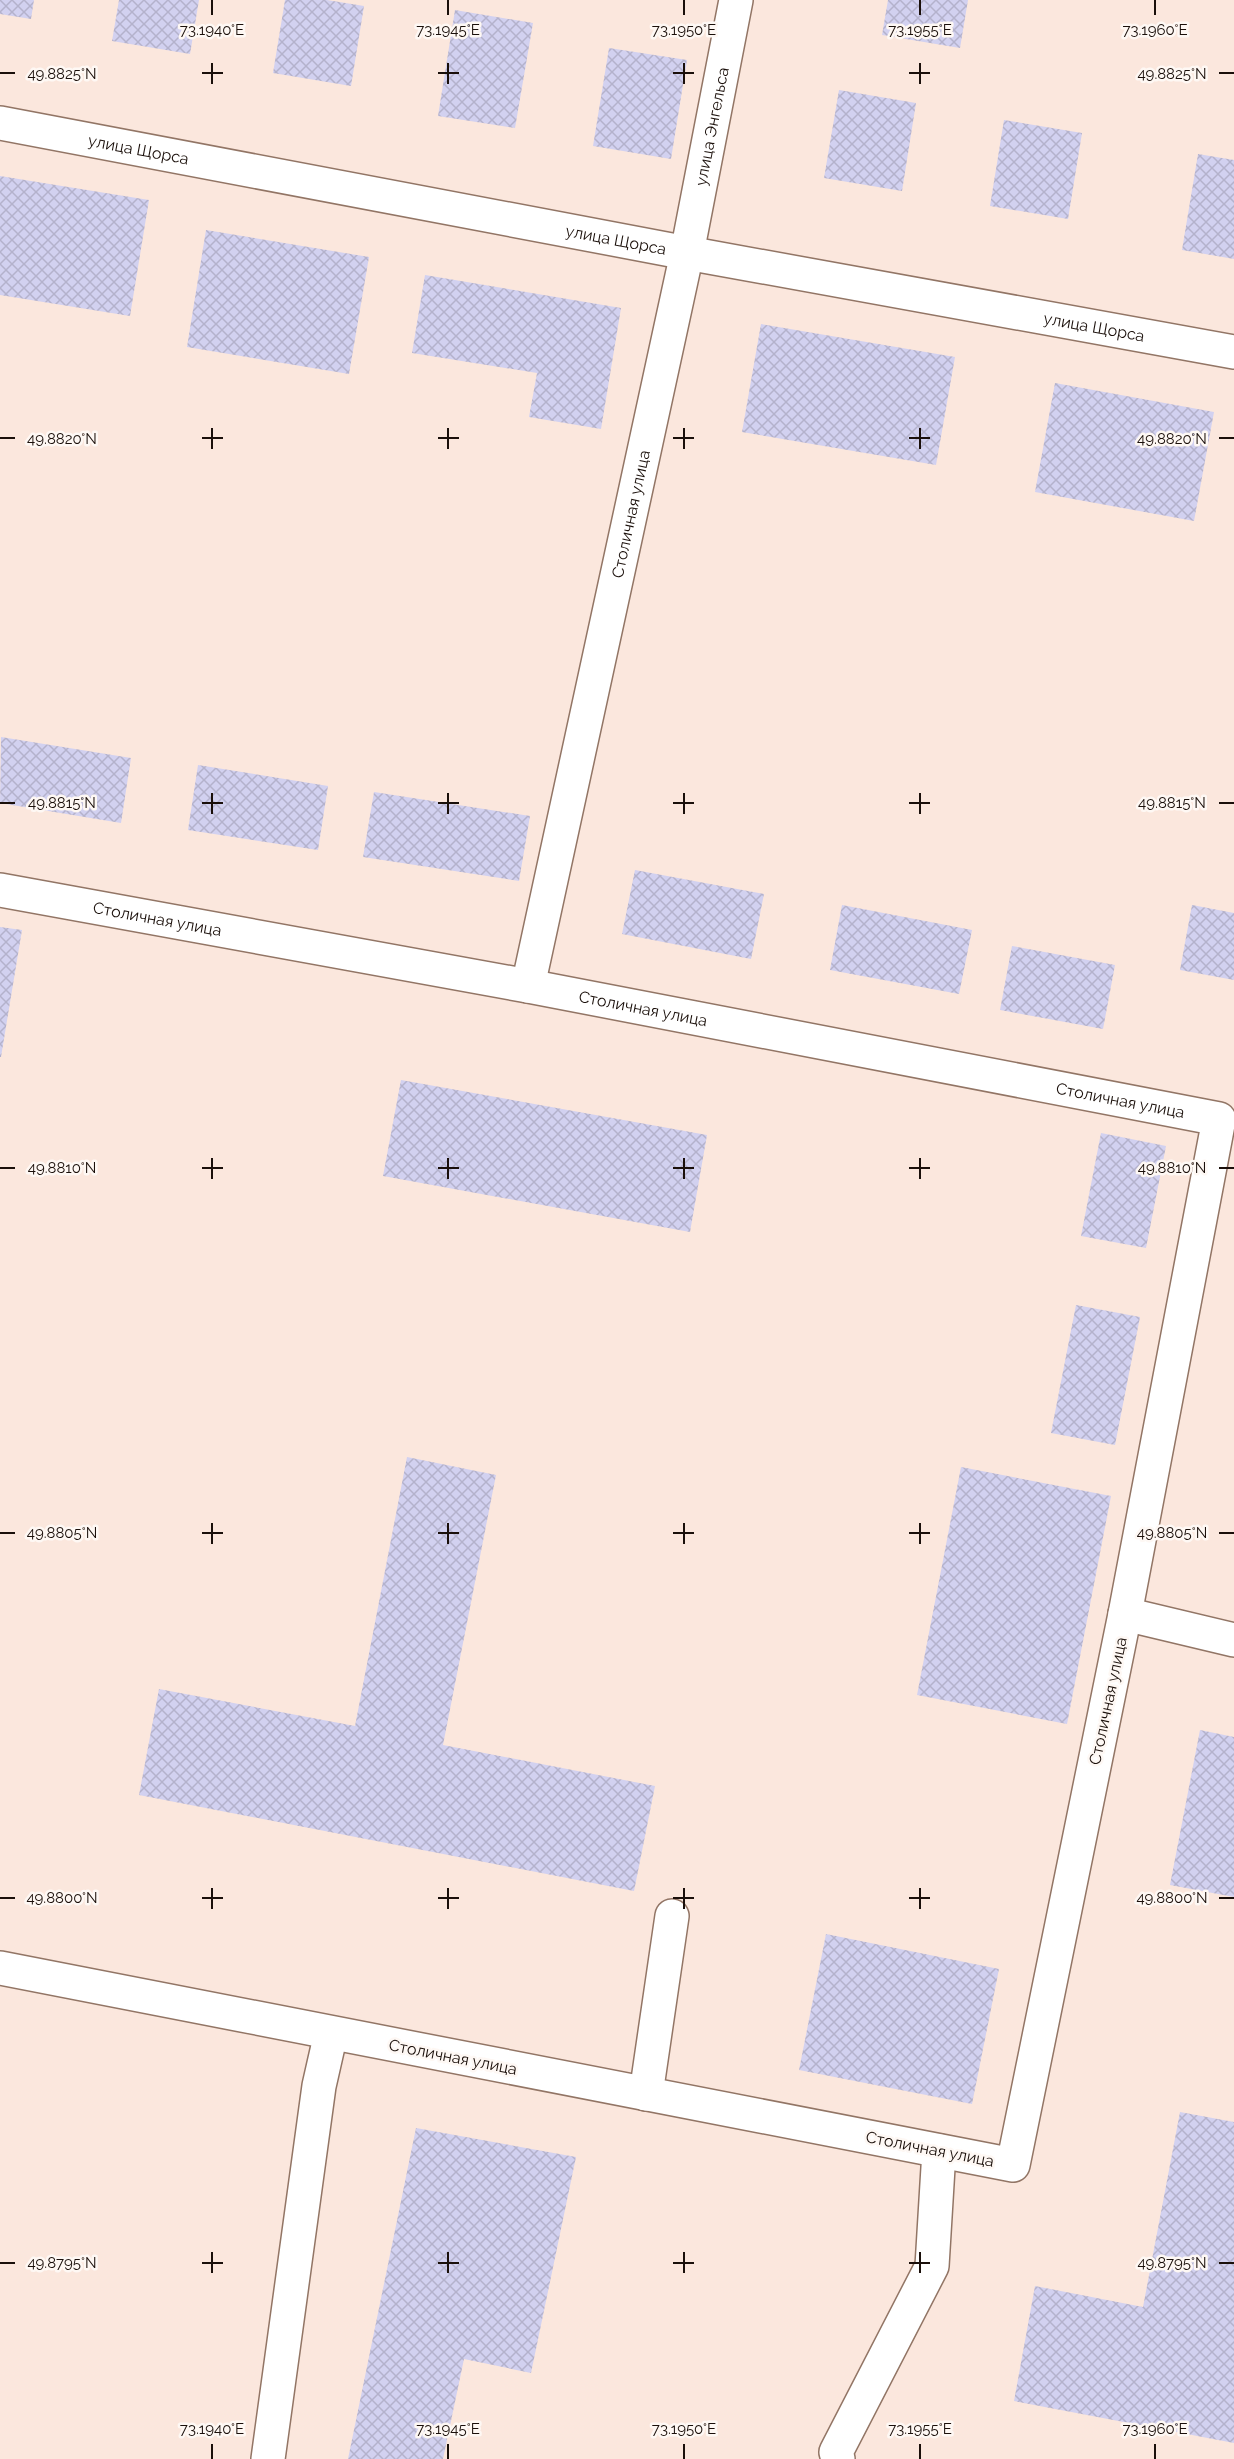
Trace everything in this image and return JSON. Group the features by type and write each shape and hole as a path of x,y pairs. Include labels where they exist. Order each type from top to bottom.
{"street":[{"name":"улица Энгельса","path":"687,253 736,0"},
{"name":"улица Щорса","path":"0,123 687,253 1234,352"},
{"name":"Столичная улица","path":"528,986 687,253"},
{"name":"Столичная улица","path":"0,890 528,986 1219,1119 1125,1614 1013,2165 0,1968"},
{"name":"Столичная улица","path":"1125,1614 1234,1640"},
{"path":"646,2094 672,1916"},
{"path":"268,2459 319,2086 331,2033"},
{"path":"838,2459 836,2452 932,2266 939,2151"}],"building":[{"path":"0,0 34,0 31,19 0,14"},
{"path":"119,0 199,0 190,54 112,41"},
{"path":"285,0 327,0 364,6 351,86 273,73"},
{"path":"888,0 968,0 960,48 882,35"},
{"path":"455,10 533,23 515,128 438,116"},
{"path":"609,48 687,60 671,159 593,146"},
{"path":"839,90 916,103 902,191 824,178"},
{"path":"1004,120 1082,133 1068,219 990,206"},
{"path":"1198,154 1234,160 1234,259 1182,250"},
{"path":"0,176 149,200 130,316 0,295"},
{"path":"206,230 369,257 349,374 187,347"},
{"path":"425,275 621,308 601,429 529,417 537,373 412,353"},
{"path":"761,324 955,357 936,465 742,432"},
{"path":"1055,383 1214,412 1194,521 1035,492"},
{"path":"1,737 131,758 121,823 0,803"},
{"path":"198,765 328,786 318,850 188,830"},
{"path":"374,792 530,816 519,881 363,857"},
{"path":"635,870 764,894 751,959 622,934"},
{"path":"842,905 972,930 959,994 830,970"},
{"path":"1192,905 1234,913 1234,980 1180,970"},
{"path":"0,927 22,930 1,1057 0,1057"},
{"path":"1012,946 1115,965 1103,1029 1000,1010"},
{"path":"401,1080 707,1135 690,1232 383,1176"},
{"path":"1101,1133 1166,1146 1146,1248 1081,1236"},
{"path":"1076,1305 1140,1317 1115,1445 1051,1433"},
{"path":"407,1457 496,1475 443,1745 655,1786 634,1891 139,1795 159,1689 355,1726"},
{"path":"961,1467 1111,1496 1067,1724 917,1695"},
{"path":"1200,1730 1234,1737 1234,1897 1170,1885"},
{"path":"826,1934 999,1969 972,2104 799,2070"},
{"path":"1180,2112 1234,2122 1234,2443 1014,2401 1035,2286 1143,2307"},
{"path":"416,2128 576,2157 531,2373 464,2359 443,2459 348,2459"}]}
